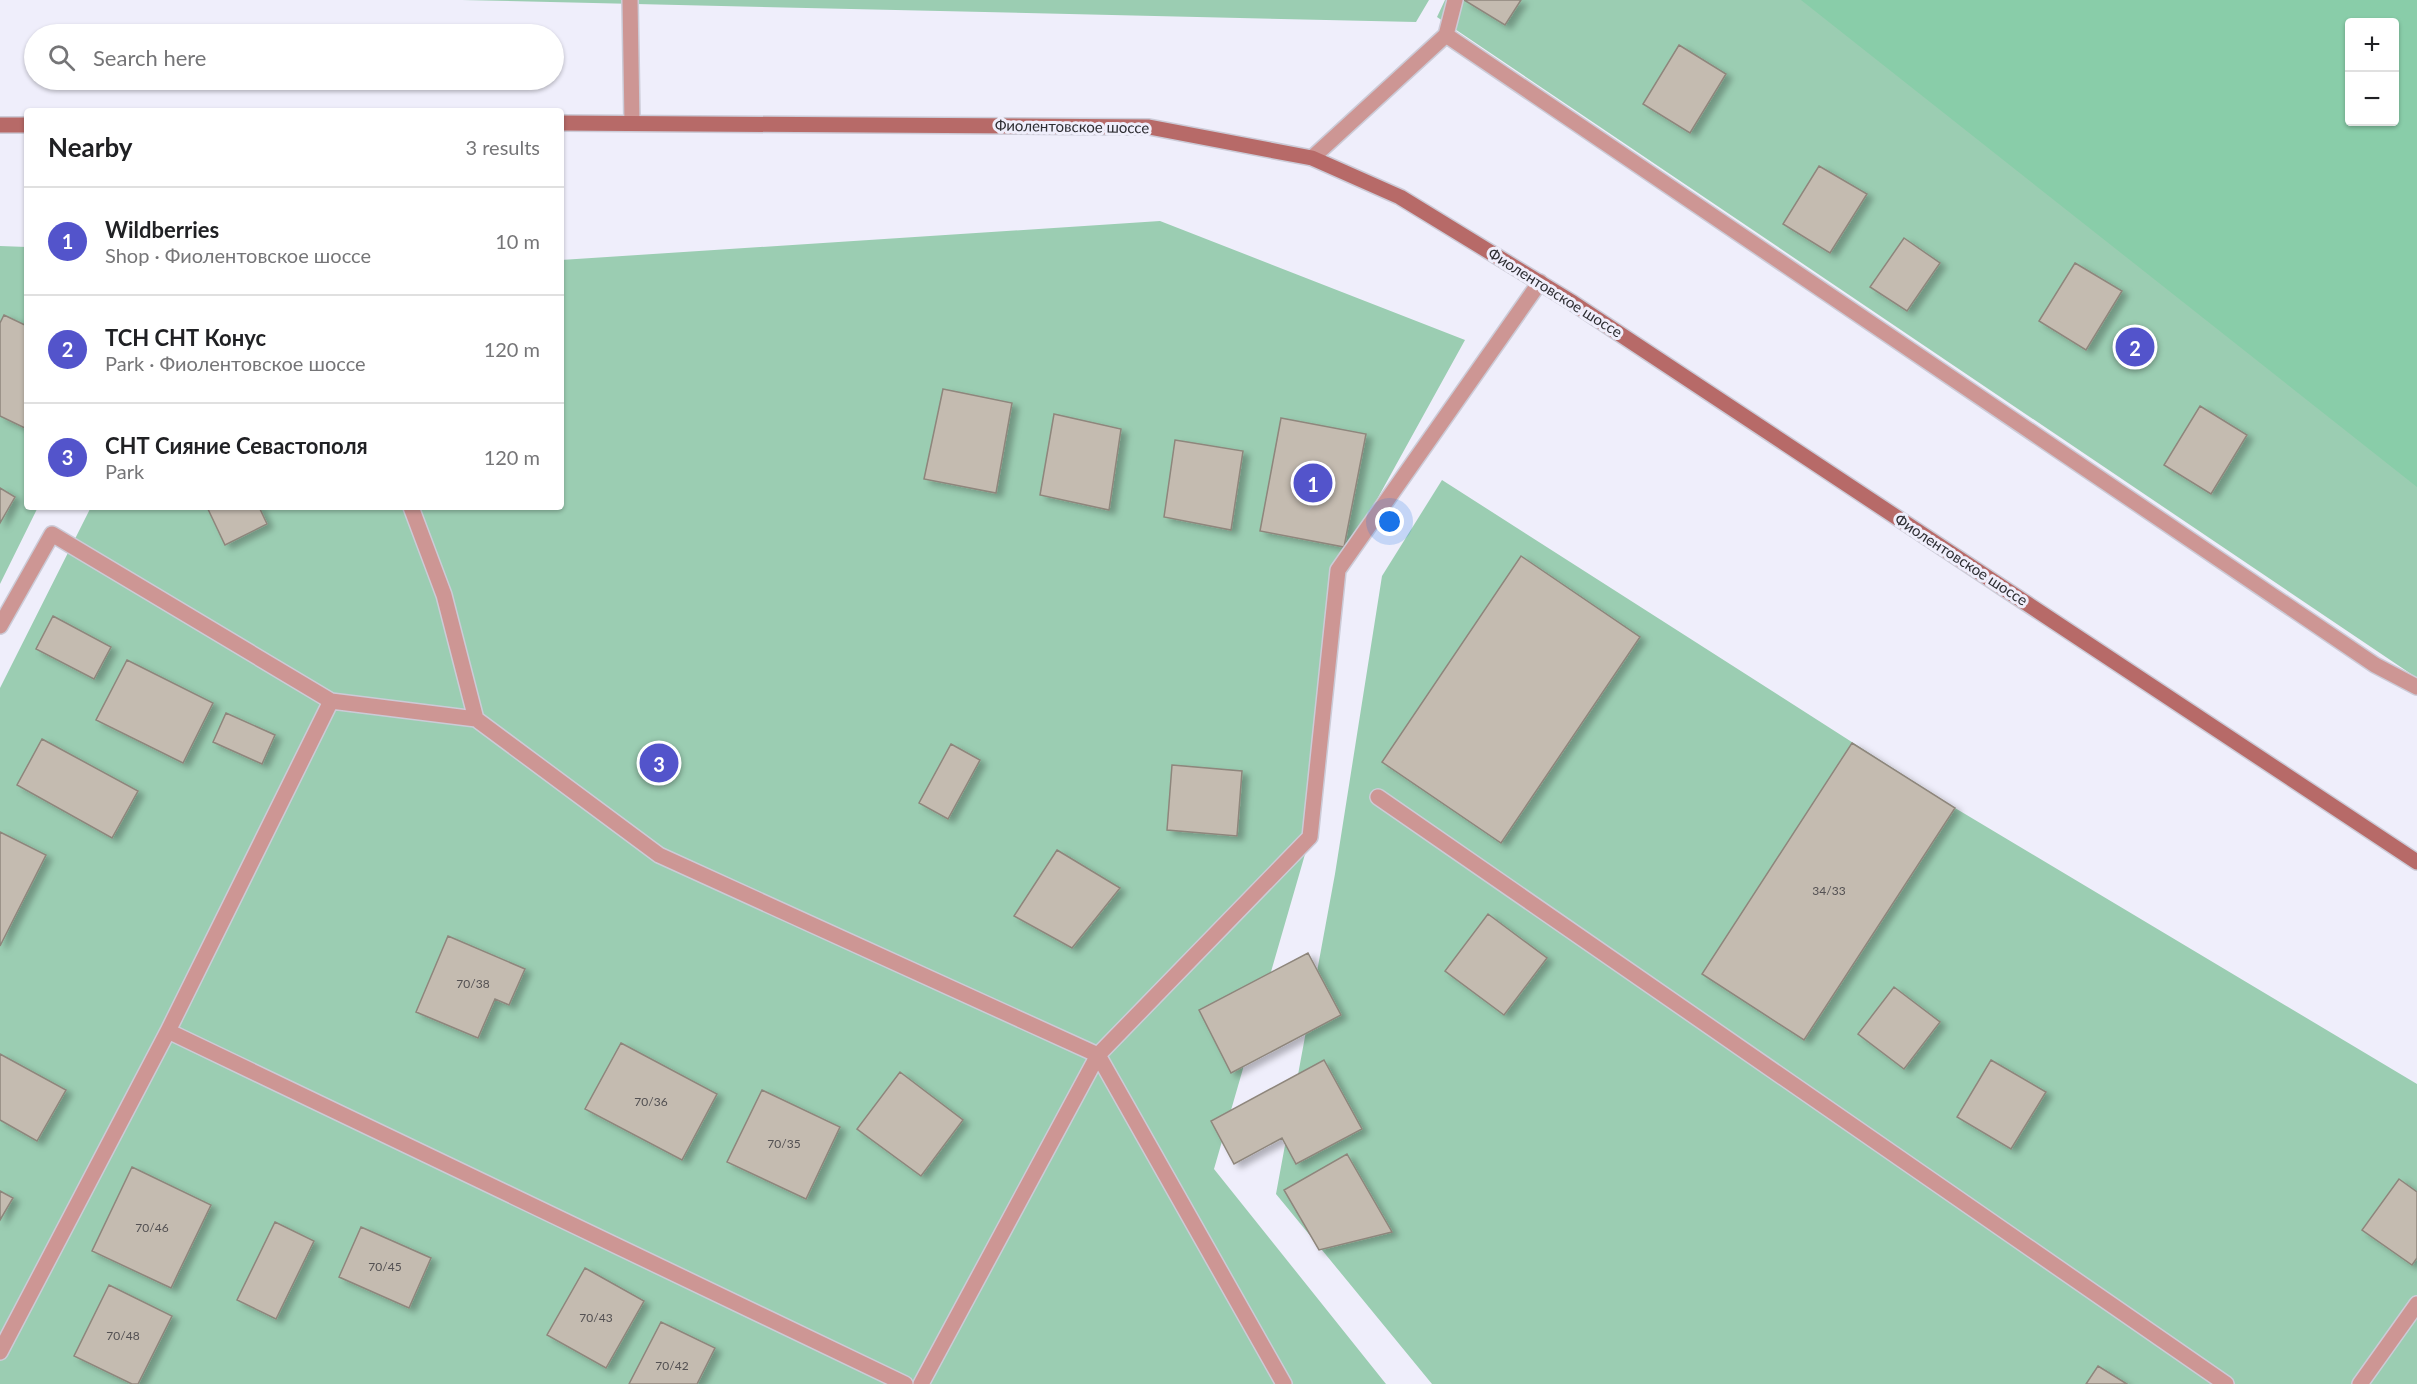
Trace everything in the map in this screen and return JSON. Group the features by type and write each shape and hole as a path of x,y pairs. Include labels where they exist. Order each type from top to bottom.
{"main road":[{"name":"Фиолентовское шоссе","path":"564,123 1149,127 1312,158 1400,197 1540,282 2417,862"},
{"path":"0,125 24,125"}],"lane":[{"path":"630,0 632,122"},
{"path":"1312,158 1446,35 1455,0"},
{"path":"1446,35 2375,665 2417,687"},
{"path":"921,1384 1098,1055 1310,837 1338,570 1540,282"},
{"path":"412,510 444,595 476,719"},
{"path":"0,626 52,534 331,701 476,719 659,855 1098,1055 1284,1384"},
{"path":"0,1352 168,1031 331,701"},
{"path":"1378,797 2226,1384"},
{"path":"168,1031 905,1384"},
{"path":"2360,1384 2417,1304"}],"green space":[{"path":"462,0 1429,0 1416,22"},
{"path":"1445,0 1909,0 2417,408 2417,678 1437,17"},
{"path":"1801,0 2417,0 2417,487"},
{"path":"1160,221 1465,340 1338,570 1310,837 1214,1169 1386,1384 0,1384 0,688 89,510 564,510 564,260"},
{"path":"0,246 24,247 24,510 37,510 0,584"},
{"path":"1442,480 1955,808 2417,1084 2417,1384 1432,1384 1276,1194 1335,874 1382,576"}],"building":[{"path":"1464,0 1521,0 1505,25"},
{"path":"1679,45 1726,74 1690,133 1643,104"},
{"path":"1819,166 1867,194 1830,253 1783,224"},
{"path":"1904,238 1940,263 1907,311 1870,287"},
{"path":"2075,263 2122,291 2086,350 2039,321"},
{"path":"4,315 24,325 24,428 0,416 0,323"},
{"path":"943,389 1012,403 996,493 924,479"},
{"path":"2200,406 2247,435 2211,494 2164,465"},
{"path":"1054,414 1121,429 1109,510 1040,495"},
{"path":"1281,418 1366,434 1344,547 1260,531"},
{"path":"1175,440 1243,451 1231,530 1164,517"},
{"path":"0,488 15,497 0,523"},
{"path":"208,510 260,510 267,524 225,545"},
{"path":"1521,556 1640,637 1501,843 1382,762"},
{"path":"53,616 111,647 94,679 36,649"},
{"path":"127,660 213,703 183,763 96,720"},
{"path":"226,713 275,735 262,764 213,742"},
{"path":"42,739 138,791 112,838 17,785"},
{"path":"1852,743 1955,808 1804,1040 1702,974"},
{"path":"951,744 980,760 948,819 919,803"},
{"path":"1172,765 1242,771 1237,836 1167,830"},
{"path":"0,832 46,855 0,946"},
{"path":"1057,850 1120,888 1072,948 1014,916"},
{"path":"1488,914 1547,958 1504,1015 1445,971"},
{"path":"448,936 525,969 509,1005 495,999 478,1038 416,1012"},
{"path":"1308,953 1341,1015 1231,1073 1199,1010"},
{"path":"1894,987 1940,1022 1904,1069 1858,1034"},
{"path":"621,1043 717,1094 682,1160 585,1109"},
{"path":"0,1054 66,1090 37,1141 0,1120"},
{"path":"1324,1060 1362,1129 1296,1164 1282,1138 1234,1164 1211,1121"},
{"path":"1991,1060 2046,1092 2011,1149 1957,1117"},
{"path":"900,1072 963,1120 921,1176 857,1129"},
{"path":"762,1090 840,1127 806,1199 727,1162"},
{"path":"1347,1154 1392,1232 1319,1250 1284,1190"},
{"path":"132,1167 211,1205 171,1288 92,1251"},
{"path":"2399,1179 2417,1192 2417,1258 2412,1265 2362,1230"},
{"path":"0,1191 13,1198 0,1220"},
{"path":"275,1222 314,1241 276,1319 237,1300"},
{"path":"361,1227 431,1258 409,1308 339,1277"},
{"path":"585,1268 644,1301 606,1368 547,1335"},
{"path":"109,1285 172,1316 138,1384 132,1384 74,1356"},
{"path":"661,1322 715,1348 697,1384 629,1384"},
{"path":"2098,1366 2127,1384 2086,1384"}],"place":[{"name":"ТСН СНТ Конус","path":"2135,347"},
{"name":"Wildberries","path":"1313,483"},
{"name":"СНТ Сияние Севастополя","path":"659,763"}]}
